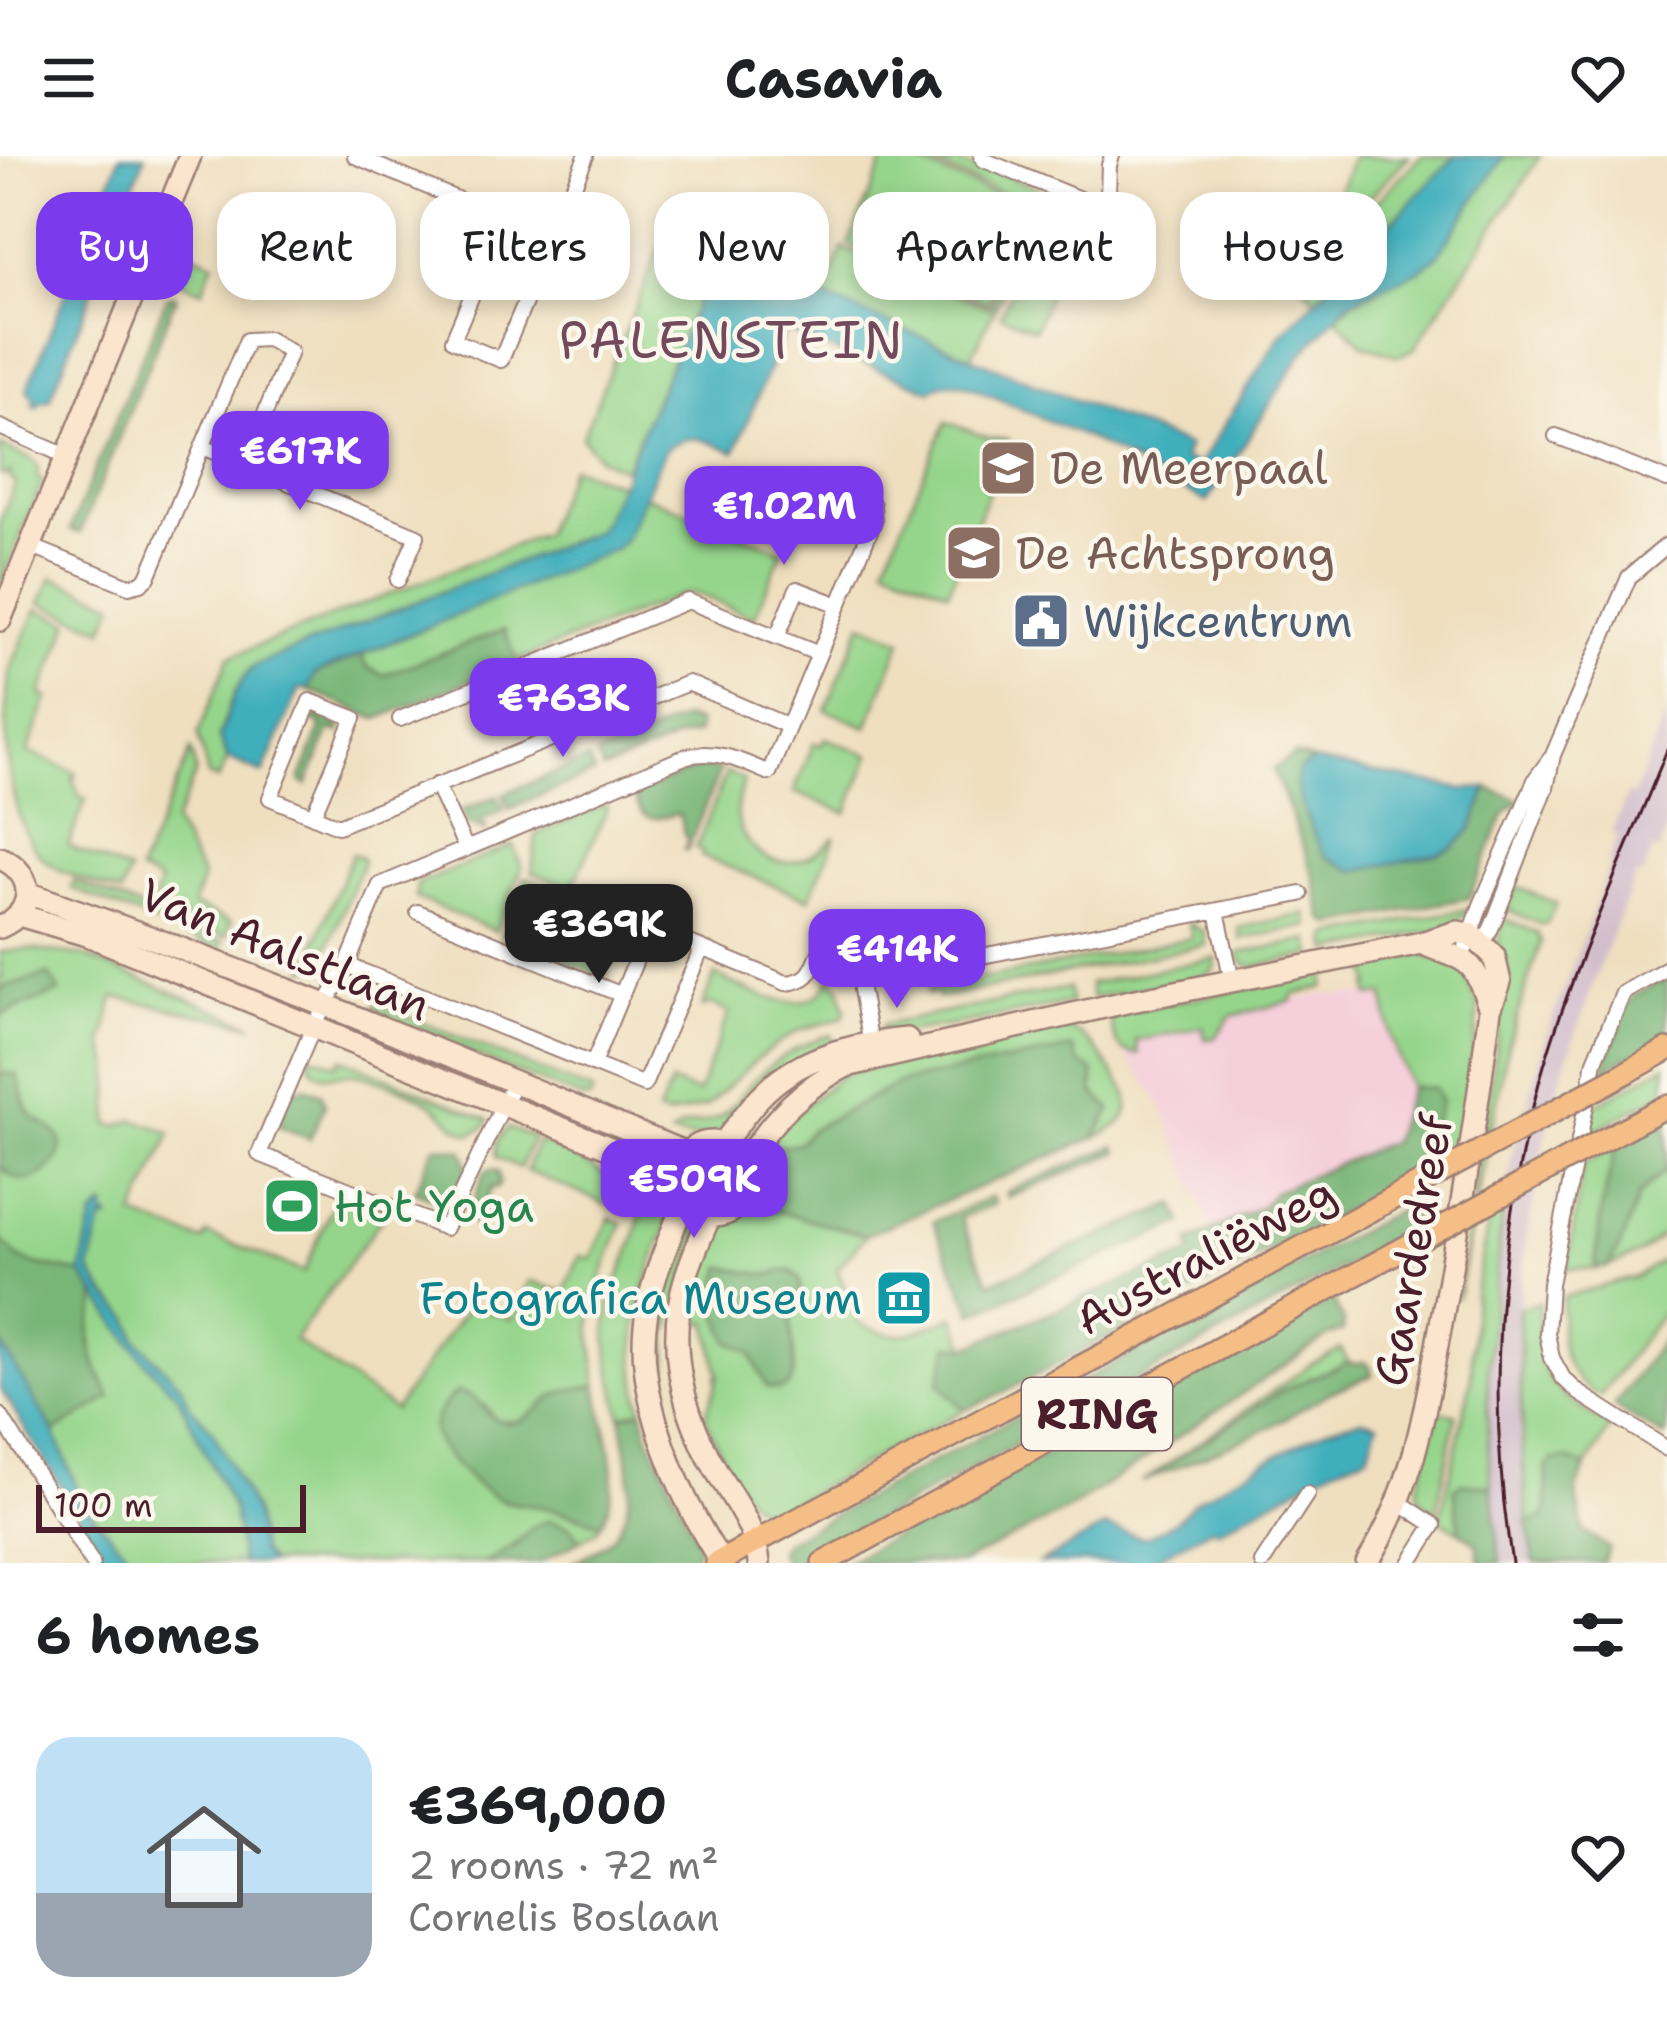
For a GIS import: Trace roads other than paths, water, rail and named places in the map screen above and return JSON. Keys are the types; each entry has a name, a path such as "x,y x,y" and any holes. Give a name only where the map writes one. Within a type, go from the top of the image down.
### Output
{"main road":[{"name":"Australiëweg","path":"720,1562 758,1552 1667,1050"},
{"name":"Australiëweg","path":"823,1563 1667,1106"}],"street":[{"path":"0,620 190,156"},
{"path":"355,156 440,192"},
{"path":"571,192 586,156"},
{"path":"981,156 1063,192"},
{"path":"1108,192 1112,156"},
{"path":"470,300 453,340 501,361 526,300"},
{"path":"30,546 129,586 148,578 247,340 268,338 290,352 245,463"},
{"path":"0,427 66,456"},
{"path":"1556,436 1667,480"},
{"path":"203,447 417,536 398,580"},
{"path":"313,1028 347,964 380,885 687,756 728,755 769,773 874,521 874,505"},
{"path":"1462,958 1477,939 1546,788 1553,755 1629,577 1667,545"},
{"path":"777,637 797,589 839,605"},
{"path":"400,718 688,601 820,654"},
{"path":"313,816 354,718 310,700 270,798 313,816 338,826 688,683 788,727"},
{"path":"436,785 466,848"},
{"path":"1,854 23,876 27,892 10,921"},
{"name":"Van Aalstlaan","path":"27,892 327,1006 686,1153"},
{"path":"572,895 786,983 810,976 818,956 858,973 884,975 1301,894"},
{"path":"1216,911 1232,981"},
{"path":"418,912 622,995"},
{"name":"Van Aalstlaan","path":"10,921 90,936 676,1178"},
{"path":"593,1064 650,926"},
{"path":"723,1143 761,1096 820,1056 872,1050 913,1038 945,1042 1457,932 1477,939"},
{"name":"Gaardedreef","path":"1367,1563 1413,1466 1456,1243 1490,1009 1500,982 1494,956 1477,939"},
{"path":"1420,943 1462,958 1478,973 1490,1009"},
{"path":"347,964 644,1085 702,948"},
{"path":"1667,968 1623,993 1595,1061 1550,1284 1547,1334 1563,1378 1667,1450"},
{"path":"858,973 872,1050"},
{"name":"Van Aalstlaan","path":"313,1028 259,1154 445,1228 514,1082"},
{"path":"745,1161 778,1117 810,1086 872,1050"},
{"path":"704,1143 723,1143 745,1161 746,1195 727,1212 695,1211 684,1201 677,1169 686,1153 704,1143"},
{"path":"684,1201 653,1286 644,1356 653,1408 676,1476 720,1562"},
{"path":"710,1215 680,1301 676,1361 684,1396 711,1461 758,1552"},
{"path":"0,1414 92,1563"},
{"path":"1262,1563 1307,1494"},
{"path":"1399,1502 1434,1526 1409,1563"}],"water":[{"path":"120,156 145,156 131,192 106,192"},
{"path":"1456,156 1504,156 1438,255 1422,269 1387,285 1387,227"},
{"path":"829,299 1188,446 1183,459 1199,465 1281,335 1315,300 1354,300 1302,354 1207,502 1087,438 971,387 950,383 931,391 785,330 735,452 691,439 665,450 624,541 615,549 315,674 308,690 300,688 263,774 228,759 219,737 238,687 258,664 597,531 698,300"},
{"path":"63,300 89,300 50,400 37,407 27,390"},
{"path":"1314,761 1463,789 1488,788 1471,830 1453,848 1354,871 1325,856 1301,802 1298,773"},
{"path":"103,1207 109,1220 102,1220 90,1271 130,1319 137,1340 182,1387 190,1406 212,1430 254,1512 261,1552 270,1563 241,1563 233,1509 178,1396 144,1361 81,1273 93,1217"},
{"path":"0,1343 54,1432 84,1505 136,1563 107,1563 0,1388"},
{"path":"1361,1419 1378,1423 1368,1454 1147,1563 1040,1563 1105,1527 1145,1538 1178,1520 1195,1501 1263,1462 1328,1428"}],"tram line":[{"path":"1512,1563 1499,1443 1498,1382 1513,1201 1539,1083 1566,999 1667,750"}],"place":[{"name":"De Meerpaal","path":"1008,468"},
{"name":"De Achtsprong","path":"974,553"},
{"name":"Wijkcentrum","path":"1041,621"},
{"name":"Hot Yoga","path":"292,1206"},
{"name":"Fotografica Museum","path":"904,1298"}],"district":[{"name":"PALENSTEIN","path":"732,340"}]}
